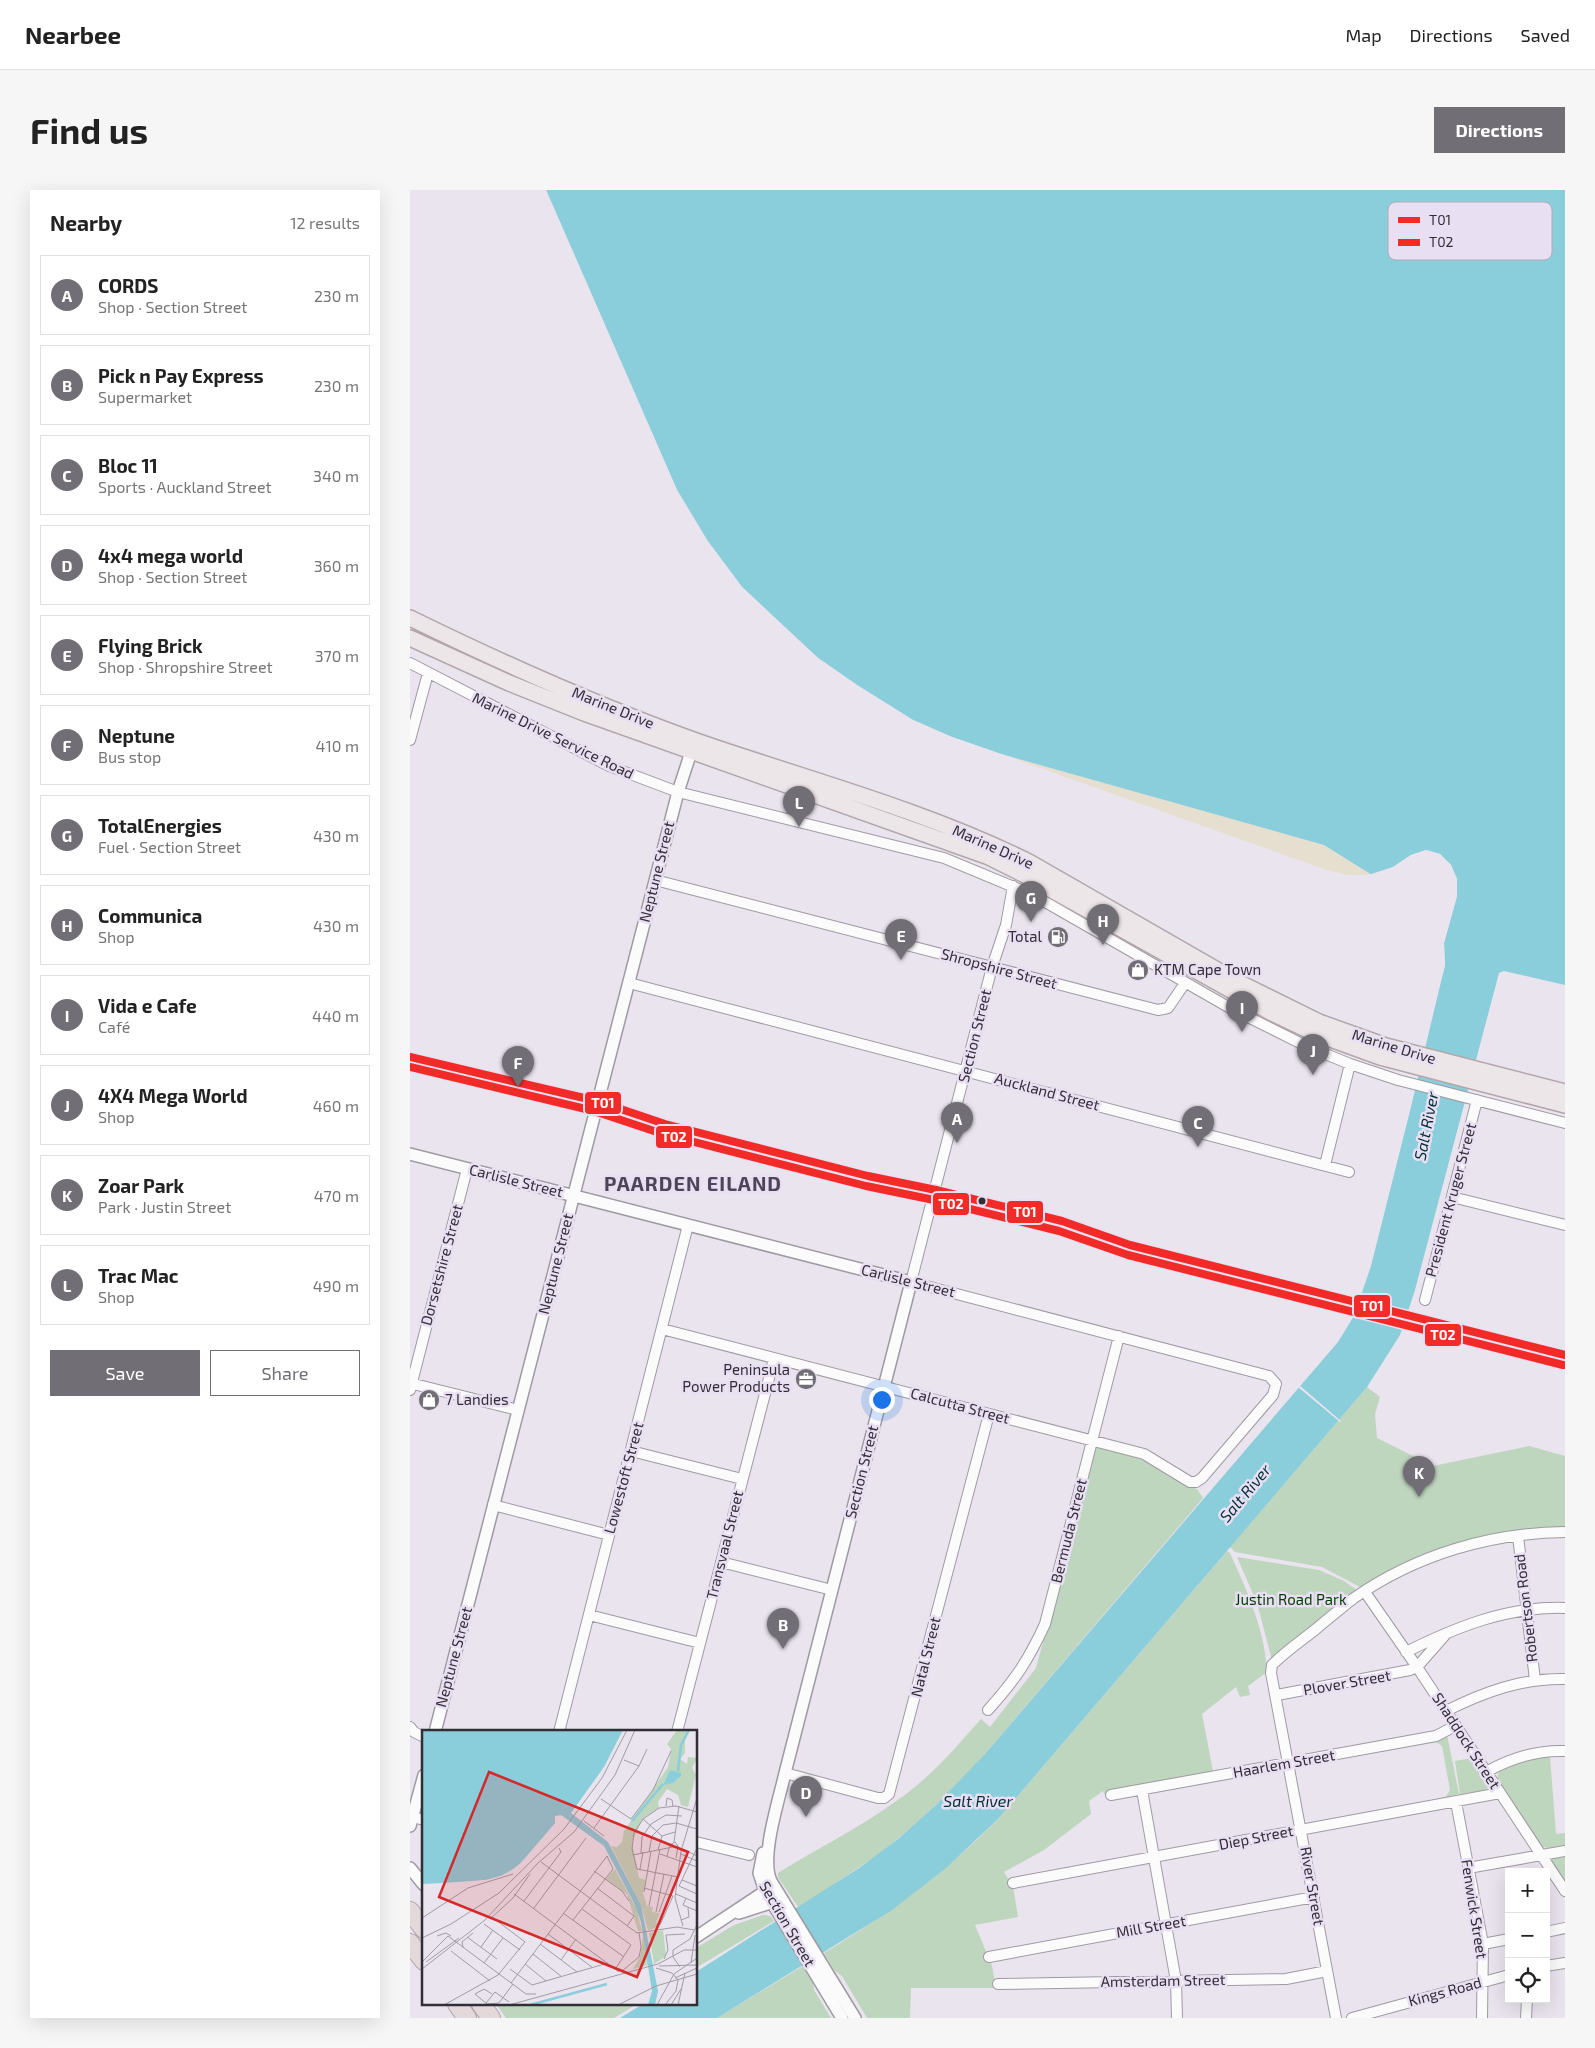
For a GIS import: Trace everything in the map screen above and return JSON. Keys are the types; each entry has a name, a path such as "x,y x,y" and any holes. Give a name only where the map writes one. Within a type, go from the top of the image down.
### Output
{"highway":[{"path":"410,1912 422,1927"},
{"path":"410,1943 422,1958"},
{"path":"482,2006 491,2018"}],"main road":[{"name":"Marine Drive","path":"410,618 456,641 694,746"},
{"name":"Marine Drive","path":"410,638 517,686 584,713 894,808 993,845 1029,862 1279,1004 1404,1057 1476,1075 1565,1092"},
{"name":"Marine Drive","path":"1476,1075 1565,1105"}],"street":[{"name":"Marine Drive Service Road","path":"410,663 609,766 678,792 944,858 1013,886 1033,895 1268,1028 1350,1064 1398,1080 1565,1123"},
{"path":"410,740 428,672"},
{"name":"Neptune Street","path":"436,1730 678,792 694,746"},
{"name":"Shropshire Street","path":"655,880 1158,1010 1168,1008 1185,982"},
{"name":"Section Street","path":"855,2018 817,1966 759,1873 759,1865 772,1825 992,967 1006,925 1013,886"},
{"name":"Auckland Street","path":"629,983 1349,1172"},
{"path":"1325,1165 1350,1064"},
{"name":"President Kruger Street","path":"1425,1300 1452,1197 1473,1099"},
{"name":"Carlisle Street","path":"410,1154 911,1282 1272,1377 1276,1388 1272,1395 1202,1478 1193,1482"},
{"name":"Dorsetshire Street","path":"411,1386 467,1169"},
{"path":"1452,1197 1565,1225"},
{"name":"Lowestoft Street","path":"560,1730 688,1225"},
{"name":"Calcutta Street","path":"662,1329 1092,1439 1150,1456 1188,1482 1193,1482"},
{"name":"Bermuda Street","path":"988,1710 1014,1681 1031,1654 1045,1624 1119,1336"},
{"name":"Transvaal Street","path":"678,1730 774,1359"},
{"path":"411,1386 518,1410"},
{"name":"Natal Street","path":"785,1773 878,1798 884,1798 889,1794 989,1414"},
{"path":"631,1451 742,1479"},
{"path":"493,1505 609,1535"},
{"path":"1365,1592 1408,1567 1448,1550 1490,1539 1565,1532"},
{"name":"Robertson Road","path":"1518,1536 1535,1680"},
{"path":"721,1562 832,1590"},
{"name":"Shaddock Street","path":"1365,1592 1418,1667 1565,1892"},
{"name":"River Street","path":"1336,2018 1276,1696 1272,1665 1354,1598 1365,1592"},
{"path":"1406,1652 1480,1620 1527,1610 1565,1608"},
{"path":"589,1615 700,1643"},
{"path":"1418,1667 1446,1634"},
{"name":"Plover Street","path":"1276,1696 1401,1673 1418,1667"},
{"path":"1446,1711 1489,1691 1535,1680 1565,1679"},
{"name":"Haarlem Street","path":"1111,1795 1436,1736 1455,1726"},
{"path":"410,1727 414,1732 422,1735"},
{"path":"1486,1772 1522,1756 1565,1751"},
{"path":"416,1821 422,1786"},
{"path":"1142,1790 1176,1981 1177,2018"},
{"name":"Diep Street","path":"1012,1883 1500,1793"},
{"name":"Fenwick Street","path":"1456,1802 1482,1944 1482,2018"},
{"path":"698,1842 749,1855"},
{"path":"1468,1868 1565,1851"},
{"path":"410,1868 422,1883"},
{"path":"698,1936 769,1888"},
{"name":"Mill Street","path":"989,1956 1314,1897"},
{"path":"730,1916 776,1899"},
{"path":"1550,1931 1565,1928"},
{"path":"1482,1944 1505,1940"},
{"path":"1550,1965 1565,1963"},
{"name":"Section Street","path":"817,1966 842,2018"},
{"name":"Amsterdam Street","path":"998,1984 1286,1979 1327,1971"},
{"name":"Kings Road","path":"1352,2018 1505,1975"},
{"path":"1526,2018 1527,2003"}],"green space":[{"path":"1367,1387 1380,1397 1375,1414 1377,1438 1433,1466 1529,1446 1565,1456 1565,1529 1513,1531 1362,1588 1322,1567 1235,1552 1230,1547"},
{"path":"1100,1446 1148,1461 1171,1478 1176,1477 1188,1486 1197,1489 1203,1498 985,1754 954,1787 921,1819 886,1848 818,1896 798,1907 778,1877 778,1873 871,1818 906,1794 953,1751 981,1719 990,1727 1036,1668 1095,1449"},
{"path":"1227,1551 1230,1553 1243,1582 1259,1626 1266,1656 1267,1672 1248,1686 1250,1695 1240,1697 1236,1687 1202,1714 1213,1771 1105,1795 1103,1791 1089,1801 1091,1814 1044,1850 1004,1872 1009,1880 1012,1880 1018,1917 975,1925 992,1966 996,1988 911,1988 910,2018 867,2018 842,1976 834,1970 824,1953 916,1891 958,1857 998,1819"},
{"name":"Justin Road Park","path":"1237,1557 1319,1570 1344,1581 1358,1591 1272,1660 1257,1603"},
{"path":"1447,1735 1459,1794 1451,1796 1451,1799 1436,1801 1436,1799 1446,1797 1450,1790 1442,1746 1435,1741"},
{"path":"1550,1757 1556,1834 1565,1833 1565,1845 1547,1848 1541,1846 1497,1781 1499,1771 1505,1768 1530,1760"},
{"path":"1472,1758 1489,1785 1486,1790 1460,1794 1455,1761"},
{"path":"1565,1856 1565,1882 1551,1861 1554,1857"},
{"path":"763,1915 770,1916 774,1921 698,1967 698,1947 734,1925"},
{"path":"803,1966 813,1983 814,1990 831,2018 717,2018"},
{"path":"497,2006 634,2006 614,2018 506,2018"}],"sand":[{"path":"1001,754 1324,845 1372,875 1347,875 1327,870"}],"water":[{"name":"Salt River","path":"546,190 1565,190 1565,985 1504,971 1499,973 1415,1290 1400,1335 1367,1387 998,1819 946,1868 892,1910 717,2018 620,2018 640,2006 698,2006 698,1971 859,1868 898,1839 937,1804 985,1754 1338,1342 1354,1316 1371,1266 1445,965 1444,943 1457,896 1457,879 1451,865 1440,854 1426,850 1411,855 1393,867 1372,875 1324,845 1001,754 952,737 913,720 818,658 742,587 707,540 677,490"}],"pier":[{"path":"543,190 546,190 677,490 707,540 742,587 818,658 913,720 952,737 1036,766 951,740 911,722 816,660 740,589 705,541 675,491"},
{"path":"1426,850 1440,854 1451,865 1457,879 1457,896 1444,943 1445,965 1443,973 1440,972 1442,943 1454,895 1455,879 1449,867 1439,856 1426,852 1394,869 1373,877 1368,875 1393,867 1411,855"},
{"path":"1299,1385 1341,1421 1298,1387"}],"transit line":[{"name":"T01","path":"410,1057 597,1101 665,1124 868,1176 936,1190 1062,1221 1130,1245 1565,1355"},
{"name":"T02","path":"410,1067 594,1111 663,1134 866,1186 934,1200 1059,1231 1128,1255 1563,1365"}],"place":[{"name":"Trac Mac","path":"799,827"},
{"name":"TotalEnergies","path":"1031,922"},
{"name":"Total","path":"1058,937"},
{"name":"Communica","path":"1103,945"},
{"name":"Flying Brick","path":"901,960"},
{"name":"KTM Cape Town","path":"1138,970"},
{"name":"Vida e Cafe","path":"1242,1032"},
{"name":"4X4 Mega World","path":"1313,1075"},
{"name":"Neptune","path":"518,1087"},
{"name":"CORDS","path":"957,1143"},
{"name":"Bloc 11","path":"1198,1147"},
{"name":"Peninsula Power Products","path":"806,1379"},
{"name":"7 Landies","path":"429,1400"},
{"name":"Zoar Park","path":"1419,1497"},
{"name":"Pick n Pay Express","path":"783,1649"},
{"name":"4x4 mega world","path":"806,1817"}],"district":[{"name":"PAARDEN EILAND","path":"693,1184"}]}
